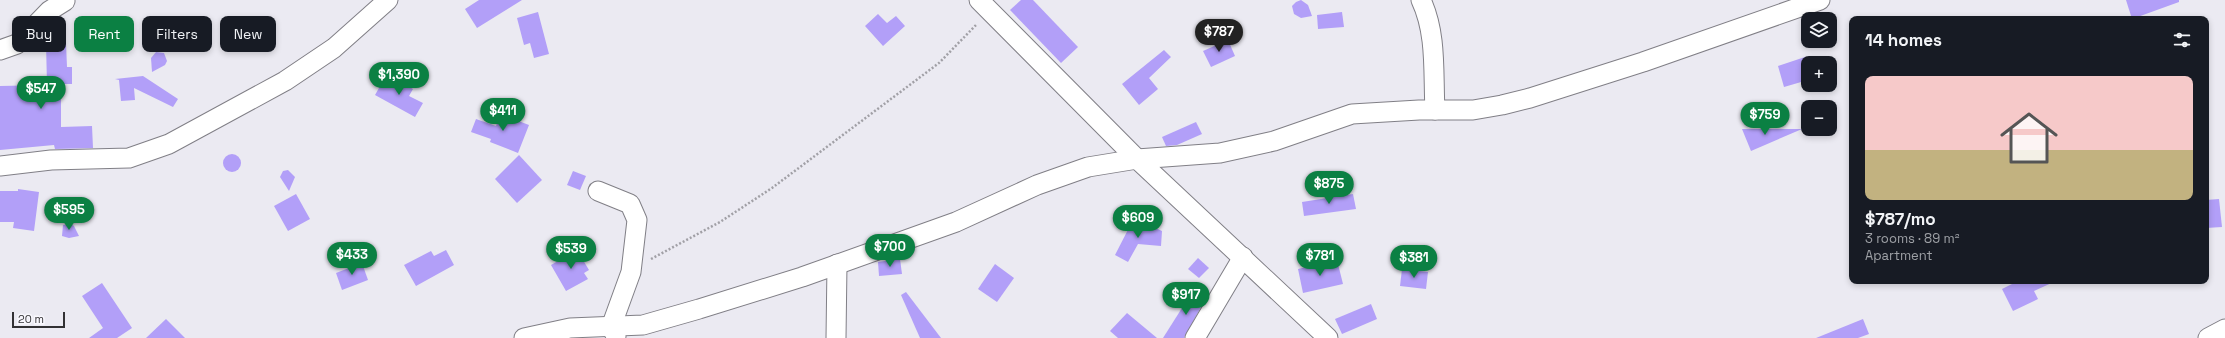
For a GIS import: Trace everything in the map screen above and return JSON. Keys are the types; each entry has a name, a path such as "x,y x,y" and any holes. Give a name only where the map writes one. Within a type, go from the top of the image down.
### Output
{"street":[{"path":"0,166 51,160 129,158 169,144 285,81 328,52 388,0"},
{"path":"1421,0 1428,14 1431,30 1435,110"},
{"path":"524,338 570,328 614,333 802,277 956,222 1037,185 1088,166 1220,153 1274,141 1352,114 1435,110 1473,110 1530,98 1643,62 1820,0"},
{"path":"0,50 17,44 49,11 65,1"},
{"path":"984,5 1137,160 1243,257 1328,338"},
{"path":"598,191 630,204 637,220 631,272 614,333"},
{"path":"1195,338 1243,257"},
{"path":"836,338 837,264"},
{"path":"2208,338 2225,329"}],"path":[{"path":"631,272 663,251 720,222 772,188 938,63 984,5"}],"building":[{"path":"479,0 522,0 477,28 465,9"},
{"path":"1021,0 1033,0 1078,47 1061,63 1010,10"},
{"path":"1301,0 1308,5 1312,16 1301,18 1294,14 1292,6"},
{"path":"2126,0 2179,0 2179,2 2140,16 2131,16"},
{"path":"538,12 549,54 534,58 530,43 524,45 517,18"},
{"path":"1342,12 1344,27 1318,29 1317,15"},
{"path":"878,14 887,23 896,16 905,26 883,46 865,26"},
{"path":"1228,40 1235,56 1211,67 1203,51"},
{"path":"66,43 67,67 72,67 72,84 61,84 61,127 92,126 93,148 55,149 54,145 0,150 0,86 47,85 46,52 66,52"},
{"path":"1164,50 1171,57 1149,78 1158,89 1139,105 1122,84"},
{"path":"156,52 164,53 167,61 165,65 152,72 151,58"},
{"path":"1801,58 1801,82 1784,87 1778,66"},
{"path":"387,74 413,89 409,96 423,103 415,117 375,95"},
{"path":"143,76 178,99 173,107 134,88 135,100 121,101 119,80 115,79"},
{"path":"500,114 529,125 518,153 490,142 491,139 471,132 476,119 496,126"},
{"path":"1196,122 1202,134 1177,145 1166,146 1162,137"},
{"path":"1742,129 1801,129 1801,129 1751,151"},
{"path":"228,154 236,154 241,159 239,170 236,172 228,172 223,167 223,159"},
{"path":"519,155 542,180 517,203 495,179"},
{"path":"288,170 295,177 289,191 280,177 283,171"},
{"path":"573,171 586,176 580,190 567,185"},
{"path":"18,189 39,192 34,231 13,228 14,222 0,222 0,191 18,191"},
{"path":"296,194 310,219 288,231 274,206"},
{"path":"1353,194 1356,209 1304,216 1302,202"},
{"path":"2219,199 2222,227 2209,228 2209,200"},
{"path":"1134,218 1162,231 1161,246 1138,244 1128,262 1115,255"},
{"path":"71,224 74,226 79,236 69,238 62,236 63,225"},
{"path":"446,250 454,265 416,286 404,265 431,251 434,256"},
{"path":"577,250 589,270 584,273 588,279 566,291 551,265"},
{"path":"1198,258 1209,268 1199,278 1188,269"},
{"path":"900,259 902,274 879,276 878,262"},
{"path":"1337,260 1343,284 1303,293 1298,269"},
{"path":"362,263 368,280 342,290 336,273"},
{"path":"995,264 1014,278 997,302 978,289"},
{"path":"1402,269 1428,272 1426,289 1400,286"},
{"path":"102,283 132,328 117,338 89,338 103,328 82,296"},
{"path":"2012,284 2049,284 2034,291 2038,299 2013,311 2002,289"},
{"path":"1194,289 1206,298 1184,338 1163,338"},
{"path":"906,292 941,338 920,338 901,295"},
{"path":"1371,304 1377,319 1342,334 1335,319"},
{"path":"1127,313 1157,338 1118,338 1110,331"},
{"path":"166,319 185,338 146,338"},
{"path":"1863,319 1869,334 1858,338 1816,338"}]}
